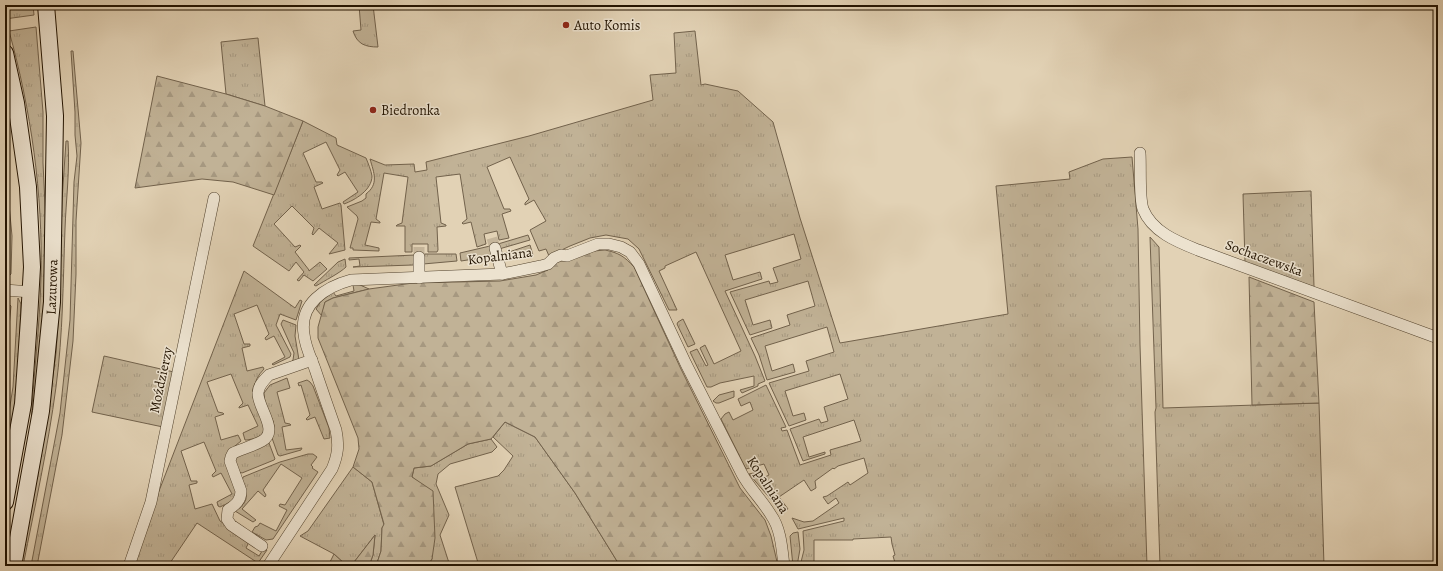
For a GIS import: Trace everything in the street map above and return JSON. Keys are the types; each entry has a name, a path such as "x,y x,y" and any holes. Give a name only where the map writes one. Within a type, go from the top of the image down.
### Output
{"main road":[{"name":"Lazurowa","path":"13,566 41,411 52,302 55,111 46,5"},
{"name":"Lazurowa","path":"5,53 16,103 28,188 31,243 31,292 22,404 5,502"}],"street":[{"name":"Sochaczewska","path":"1140,153 1143,208 1153,224 1169,237 1198,250 1438,338"},
{"name":"Moździerzy","path":"129,566 151,502 214,198"},
{"name":"Kopalniana","path":"268,566 332,469 337,457 338,442 336,430 304,335 304,318 312,301 335,285 351,280 502,274 548,264 554,258 567,256 598,244 609,244 621,247 630,252 639,264 686,364 744,479 776,523 780,535 784,566"},
{"path":"495,248 502,274"},
{"path":"419,257 419,278"},
{"path":"5,290 31,292"},
{"path":"262,546 231,525 227,520 228,510 236,504 241,495 241,491 230,461 231,457 233,453 263,441 268,433 268,424 258,395 259,388 264,380 269,375 312,360"}],"green space":[{"path":"33,5 34,15 5,19 5,10"},
{"path":"359,5 373,5 378,47 362,44 359,42 353,31 361,30"},
{"path":"36,27 43,112 43,163 47,247 42,348 31,427 41,276 40,214 34,152 24,91 9,31"},
{"path":"695,31 701,85 705,84 738,91 773,122 800,218 840,343 1008,314 996,186 1070,179 1069,172 1103,159 1132,157 1138,229 1147,566 896,566 893,556 895,555 891,537 853,540 814,540 814,566 800,566 804,550 803,531 844,521 844,518 798,529 792,518 804,522 813,521 839,503 836,498 828,504 823,497 827,496 848,482 850,485 868,473 864,458 838,466 834,469 833,468 815,481 816,488 811,491 804,480 779,497 788,509 783,512 749,474 758,472 761,479 769,475 764,464 746,469 721,419 729,412 733,420 753,410 750,402 741,406 738,399 766,385 786,427 781,428 782,431 787,430 800,465 831,455 830,450 861,441 854,420 803,437 809,457 825,452 825,454 803,461 790,429 819,419 821,423 828,421 824,407 848,399 840,374 785,391 793,416 804,413 806,420 789,426 769,383 809,371 806,361 834,352 827,327 765,346 772,371 793,364 795,372 767,380 759,355 751,338 790,325 787,315 815,306 808,281 745,300 753,325 770,320 772,328 750,335 730,292 769,281 770,284 778,282 773,268 801,259 794,234 725,255 733,280 760,272 762,279 725,291 765,381 742,393 740,390 754,386 754,376 707,387 690,352 697,349 706,366 708,365 700,348 705,345 714,364 741,351 696,252 665,266 665,268 659,271 677,310 669,310 639,249 628,239 606,235 590,238 549,256 546,249 539,251 530,230 546,221 534,200 525,205 529,199 510,157 487,167 504,209 510,209 511,211 502,214 509,238 499,240 497,231 484,234 486,244 477,247 471,222 462,223 467,219 460,174 436,177 441,223 446,225 437,227 438,250 437,252 428,252 428,244 412,244 412,252 405,252 405,226 396,226 402,223 408,177 384,173 376,219 380,223 371,222 365,245 379,248 379,251 353,250 353,248 350,248 358,219 357,216 347,207 366,198 366,194 373,186 373,169 370,159 385,165 414,164 415,172 427,170 426,162 529,136 653,100 650,75 676,73 674,33"},
{"path":"258,38 265,106 226,94 221,42"},
{"path":"71,51 73,51 81,143 76,221 76,274 73,341 62,435 37,566 31,566 60,413 70,320 74,182 77,156"},
{"path":"157,76 265,106 303,121 274,195 233,182 202,179 135,188"},
{"path":"303,121 336,138 337,145 366,158 372,176 369,186 362,194 344,204 343,202 358,192 345,172 338,176 337,175 340,170 326,142 303,153 316,182 323,183 314,187 322,209 340,203 341,205 345,250 329,254 338,243 319,228 313,235 314,228 292,206 274,224 295,247 301,246 295,252 309,271 320,262 327,269 313,281 304,275 299,281 297,280 304,272 296,262 289,271 253,246"},
{"path":"66,141 68,141 68,174 58,367 53,409 41,476 23,566 20,566 48,413 56,353"},
{"path":"5,162 12,236 11,274 5,280"},
{"path":"1311,191 1314,287 1245,262 1243,194"},
{"path":"528,235 530,240 499,249 498,244"},
{"path":"1150,237 1159,247 1163,408 1319,403 1324,566 1160,566"},
{"path":"530,245 533,255 508,260 506,253"},
{"path":"490,246 493,256 461,261 460,253"},
{"path":"605,250 614,252 621,256 634,267 680,367 740,488 765,520 771,536 778,566 620,566 575,493 535,437 505,422 491,439 468,444 431,466 414,468 412,477 433,491 435,538 432,559 427,566 376,566 381,551 382,528 384,524 372,482 353,467 359,449 358,438 318,338 318,327 325,302 333,298 369,289 413,283 500,281 536,275 548,270 556,261 594,251"},
{"path":"423,254 456,254 457,261 423,264"},
{"path":"415,255 413,265 353,267 360,266 359,259 349,260 349,258"},
{"path":"345,259 346,267 316,286 314,285 338,262"},
{"path":"244,271 295,308 300,300 302,301 296,320 280,314 276,325 291,354 290,357 273,365 272,364 285,357 274,336 266,340 265,338 269,334 257,305 234,314 244,344 250,344 250,346 242,348 247,371 263,367 264,369 257,379 254,388 255,398 264,429 262,434 259,436 253,439 245,440 243,433 258,426 248,405 239,408 243,403 231,374 207,382 218,412 224,414 215,417 221,440 238,435 241,441 230,450 236,491 235,497 231,501 220,507 218,506 217,502 232,494 221,473 213,477 212,475 216,471 204,442 181,451 191,481 197,481 197,483 189,485 195,509 212,504 220,521 249,542 246,548 259,556 264,548 267,550 258,563 197,523 168,566 133,566 159,491"},
{"path":"1249,277 1314,302 1319,403 1252,405"},
{"path":"358,284 369,289 333,298 325,302 322,316 316,309 321,301 333,292 336,296 354,291 353,285"},
{"path":"18,298 21,304 17,392 5,463 5,437 13,387"},
{"path":"5,300 11,306 5,368"},
{"path":"683,319 695,344 688,347 677,324"},
{"path":"283,320 296,325 295,336 299,360 291,362 293,360 294,353 281,324"},
{"path":"104,356 174,372 163,427 92,412"},
{"path":"287,378 290,388 277,392 285,423 291,425 282,427 286,450 302,448 301,450 280,456 278,455 272,438 274,426 265,403 264,393 270,385"},
{"path":"307,380 313,386 329,428 330,438 324,439 315,417 306,419 310,415 301,385 299,386 298,383"},
{"path":"734,391 734,397 719,403 713,401 719,395"},
{"path":"505,422 535,437 575,493 620,566 479,566 455,487 498,476 504,470 513,456 493,437"},
{"path":"491,439 497,447 492,452 450,464 438,474 436,484 449,515 440,535 450,566 437,566 436,564 435,566 427,566 432,559 425,487 412,477 414,468 431,466 468,444"},
{"path":"269,443 275,459 274,460 242,473 239,472 235,460 237,456"},
{"path":"313,454 317,457 311,465 313,467 312,468 318,472 273,539 266,540 252,532 260,523 276,531 287,510 279,506 280,504 285,505 302,478 281,464 263,490 266,495 265,497 258,491 242,509 256,520 253,522 235,511 241,506 246,498 242,482 243,477 280,462"},
{"path":"353,467 372,482 384,525 382,528 381,551 376,566 369,566 373,555 375,535 351,566 347,566 334,554 300,536 308,531"},
{"path":"798,532 800,549 797,566 793,566 790,536 793,533"},
{"path":"375,535 373,555 369,566 351,566"},
{"path":"334,554 347,566 328,566"}],"tunnel":[{"path":"492,238 495,248"},
{"path":"419,247 419,257"}],"place":[{"name":"Auto Komis","path":"566,25"},
{"name":"Biedronka","path":"373,110"}]}
